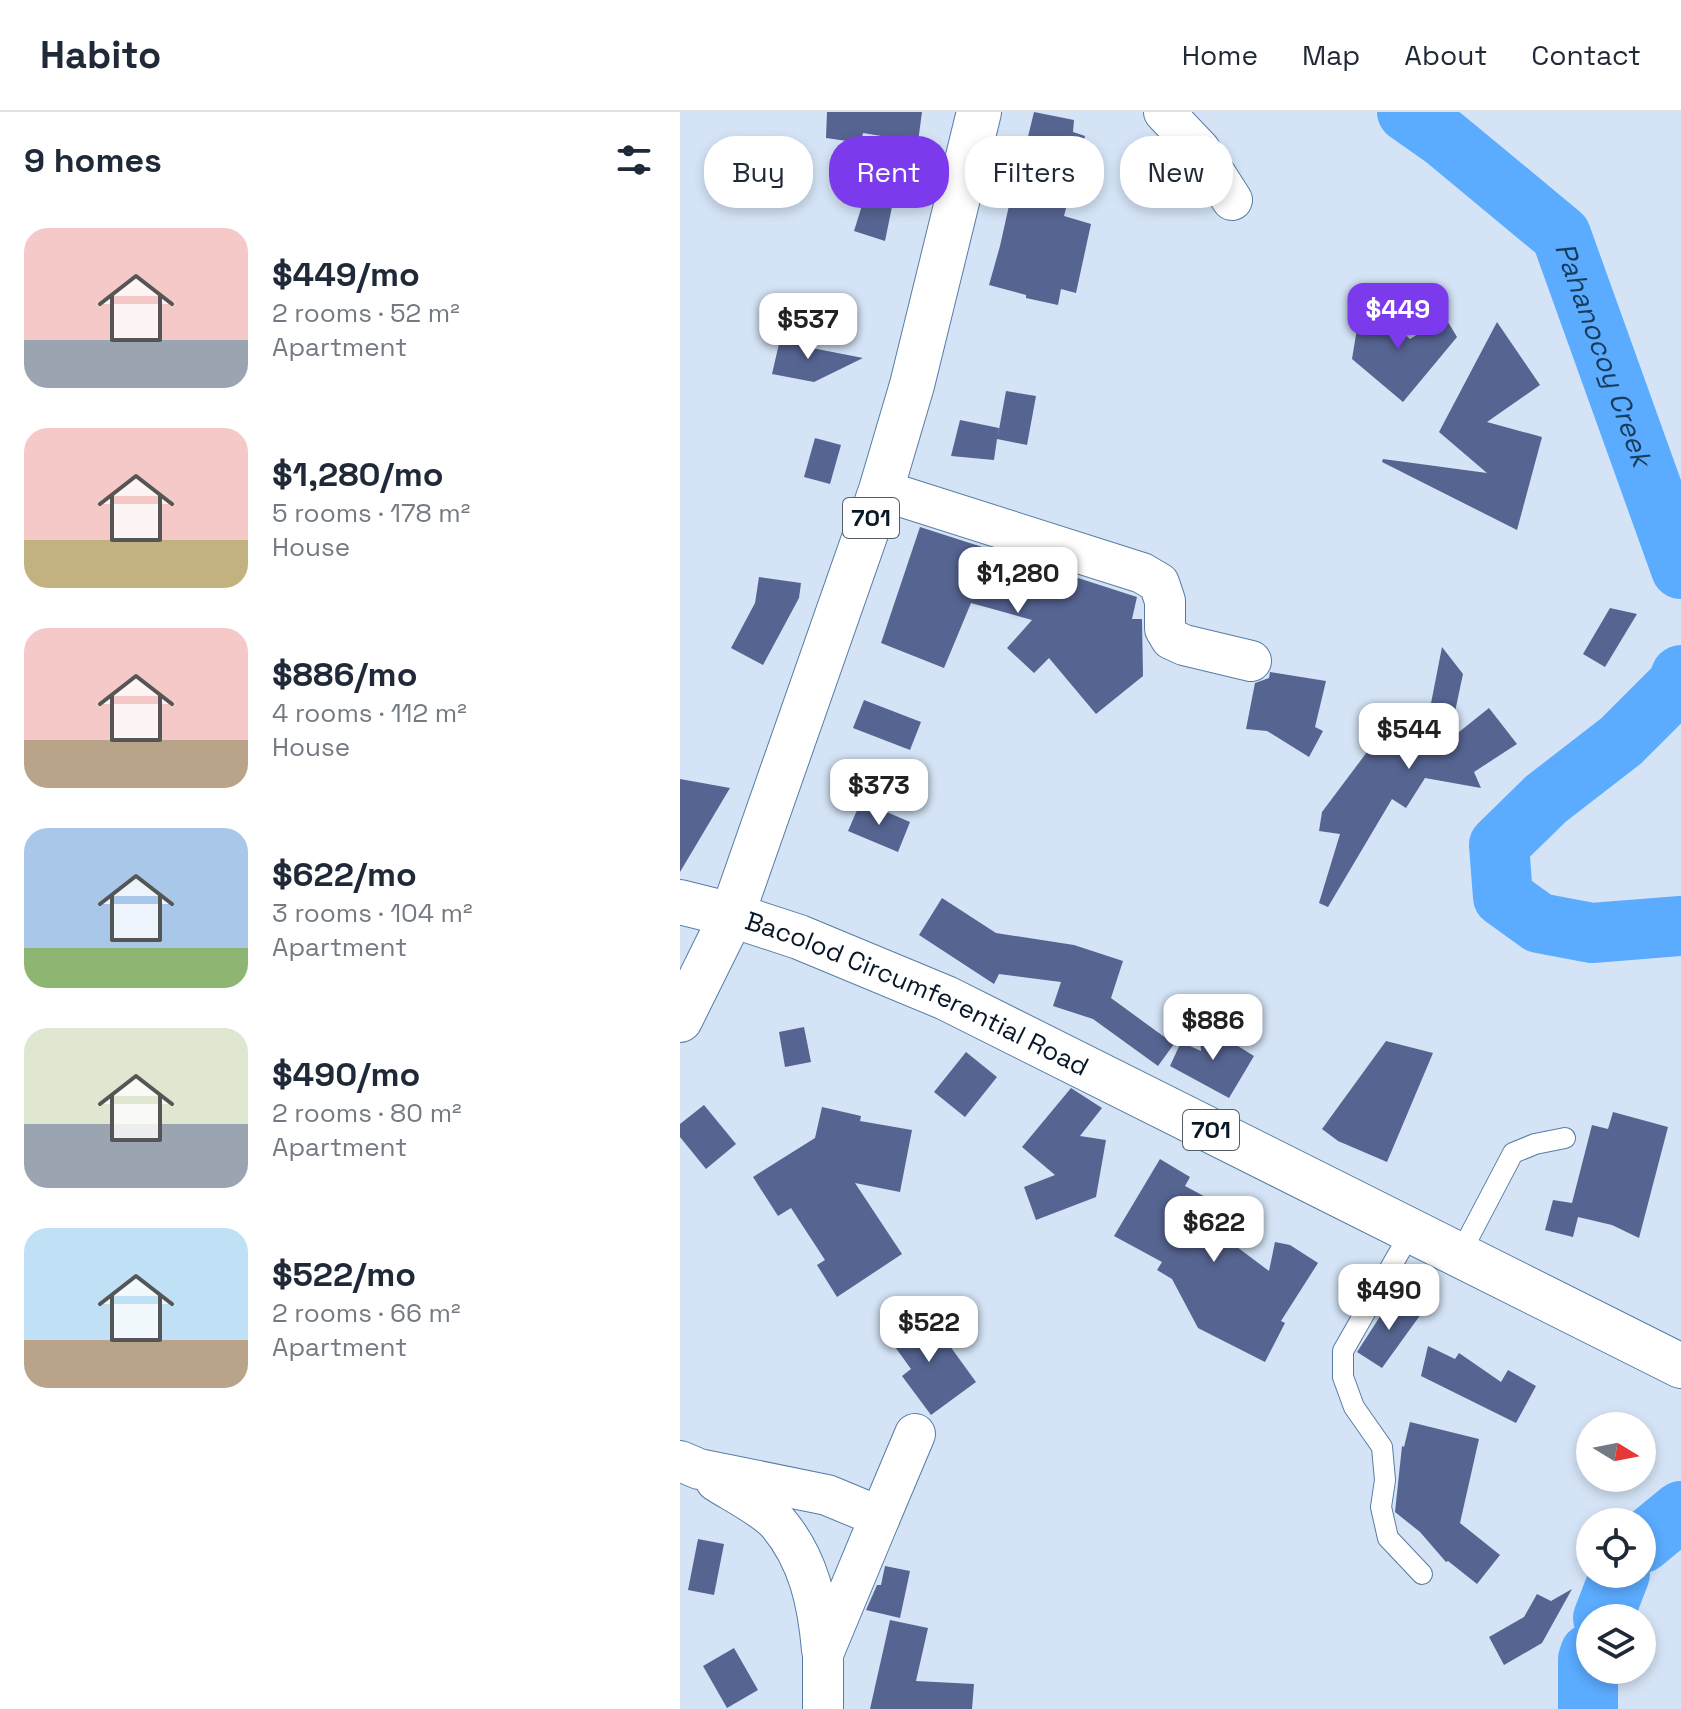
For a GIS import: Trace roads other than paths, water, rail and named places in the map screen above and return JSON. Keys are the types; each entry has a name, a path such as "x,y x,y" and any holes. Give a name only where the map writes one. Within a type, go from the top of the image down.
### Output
{"main road":[{"name":"Bacolod Circumferential Road","path":"979,112 912,385 881,490 732,915 799,937 946,998 1681,1366"},
{"path":"680,902 732,915 680,1020"}],"street":[{"path":"1164,112 1187,136"},
{"path":"881,490 1142,573 1159,583 1165,601 1165,629 1171,639 1251,661"},
{"path":"823,1654 915,1434"},
{"path":"689,1465 827,1495 880,1517"},
{"path":"689,1465 777,1521 806,1567 818,1606 823,1654 823,1709"}],"lane":[{"path":"1460,1254 1513,1153 1535,1144 1565,1138"},
{"path":"1412,1230 1343,1351 1343,1377 1354,1407 1382,1447 1385,1480 1381,1507 1388,1538 1422,1574"}],"waterway":[{"name":"Pahanocoy Creek","path":"1407,112 1444,138 1561,235 1681,569"},
{"name":"Pahanocoy Creek","path":"1681,675 1677,685 1621,741 1546,799 1499,845 1503,897 1539,923 1592,933 1681,926"},
{"name":"Pahanocoy Creek","path":"1656,1532 1681,1511"},
{"name":"Pahanocoy Creek","path":"1608,1604 1615,1588"},
{"name":"Pahanocoy Creek","path":"1588,1684 1588,1709"}]}
